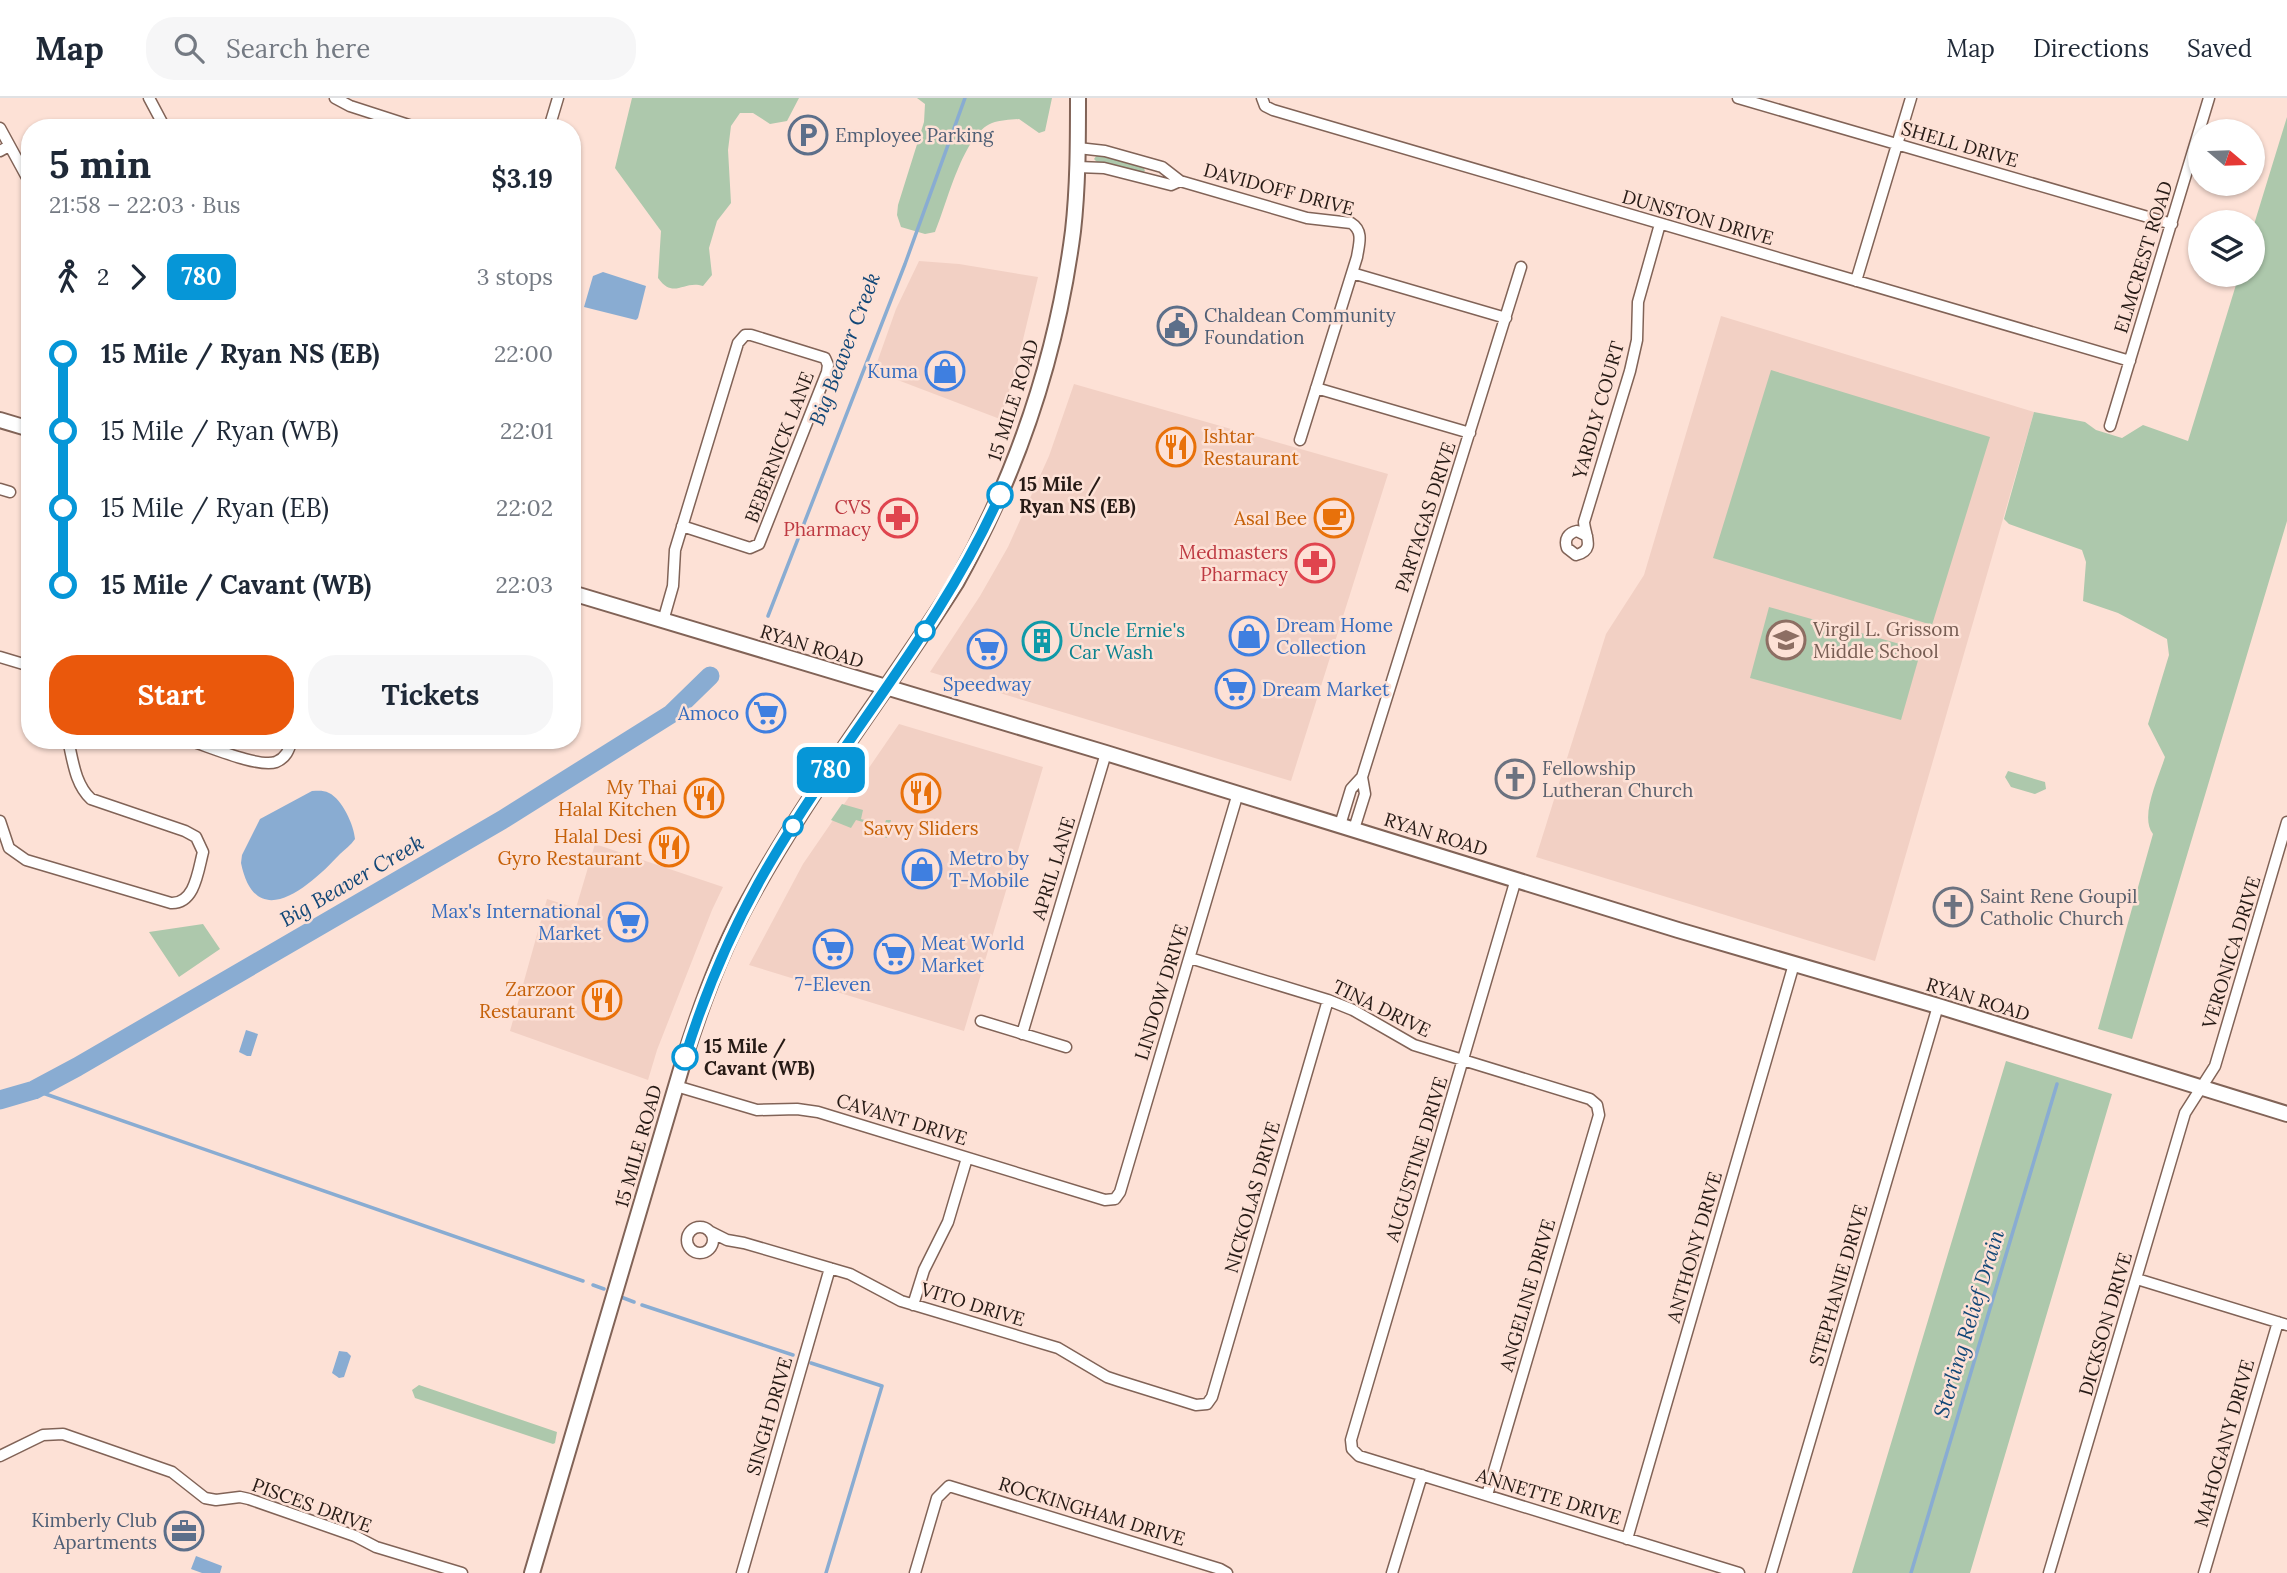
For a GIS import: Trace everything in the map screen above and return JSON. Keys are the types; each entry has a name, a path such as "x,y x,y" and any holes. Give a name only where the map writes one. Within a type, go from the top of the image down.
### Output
{"main road":[{"name":"15 MILE ROAD","path":"532,1573 676,1086 710,984 741,915 783,841 935,616 967,562 979,541 1025,435 1059,317 1073,230 1078,167 1078,98"},
{"path":"0,420 21,426"},
{"name":"RYAN ROAD","path":"581,596 1106,753 2287,1114"}],"street":[{"path":"149,98 160,119"},
{"path":"335,98 350,106 390,119"},
{"path":"552,119 558,98"},
{"name":"DUNSTON DRIVE","path":"1262,98 1265,106 1273,110 2130,361"},
{"name":"SHELL DRIVE","path":"1738,98 2172,224"},
{"path":"1856,281 1911,98"},
{"name":"ELMCREST ROAD","path":"2110,426 2209,98"},
{"path":"0,128 5,148 21,170"},
{"name":"DAVIDOFF DRIVE","path":"1078,148 1105,151 1162,167 1180,181 1307,218 1354,225 1360,236 1352,273 1300,440"},
{"name":"DAVIDOFF DRIVE","path":"1078,167 1104,168 1171,185 1180,181"},
{"name":"YARDLY COURT","path":"1587,536 1584,522 1630,371 1637,340 1638,302 1660,224"},
{"name":"PARTAGAS DRIVE","path":"1347,827 1351,789 1362,777 1521,267"},
{"path":"1352,273 1506,318"},
{"name":"BEBERNICK LANE","path":"663,621 673,586 674,556 682,526 742,336 754,336 825,358 827,372 759,544 750,548 682,526"},
{"path":"1317,388 1470,433"},
{"path":"1573,532 1581,531 1587,536 1589,543 1586,550 1580,554 1572,554 1567,548 1566,540 1573,532 1584,522"},
{"path":"0,657 21,663"},
{"path":"0,821 5,841 16,855 171,903 177,904 186,899 191,892 203,852 196,837 91,799 82,791 70,749"},
{"path":"218,749 268,764 281,759 289,749"},
{"name":"APRIL LANE","path":"1022,1034 1106,753"},
{"name":"LINDOW DRIVE","path":"1115,1199 1120,1192 1237,793"},
{"name":"VERONICA DRIVE","path":"2200,1087 2215,1066 2287,822"},
{"name":"AUGUSTINE DRIVE","path":"1352,1449 1351,1440 1516,879"},
{"name":"TINA DRIVE","path":"1190,958 1328,1000 1353,1010 1414,1045 1590,1099 1597,1105"},
{"name":"ANTHONY DRIVE","path":"1627,1539 1794,964"},
{"name":"NICKOLAS DRIVE","path":"1207,1404 1212,1397 1328,1000"},
{"name":"STEPHANIE DRIVE","path":"1771,1573 1938,1006"},
{"path":"981,1021 1066,1047"},
{"name":"CAVANT DRIVE","path":"676,1086 757,1110 797,1109 818,1112 1105,1200 1115,1199"},
{"name":"DICKSON DRIVE","path":"2049,1573 2185,1113 2200,1087"},
{"name":"ANGELINE DRIVE","path":"1487,1495 1599,1115 1597,1105"},
{"path":"913,1305 924,1270 948,1222 967,1158"},
{"path":"711,1248 714,1241 711,1232 699,1226 691,1230 687,1239 689,1247 695,1253 704,1253 727,1240"},
{"name":"VITO DRIVE","path":"711,1232 727,1240 864,1280 883,1293 913,1305 1058,1348 1107,1377 1196,1405 1207,1404"},
{"name":"SINGH DRIVE","path":"742,1573 830,1268"},
{"path":"2137,1279 2283,1324"},
{"name":"MAHOGANY DRIVE","path":"2204,1573 2283,1324"},
{"name":"PISCES DRIVE","path":"0,1457 43,1436 63,1434 172,1472 205,1498 249,1499 355,1536 376,1547 462,1573"},
{"name":"ANNETTE DRIVE","path":"1352,1449 1359,1456 1739,1573"},
{"path":"1392,1573 1422,1475"},
{"name":"ROCKINGHAM DRIVE","path":"915,1573 937,1498 945,1488 955,1487 1227,1573"}],"shaded area":[{"path":"919,261 959,264 1038,277 1015,373 1000,419 874,371 896,309"},
{"name":"Virgil L. Grissom Middle School","path":"1721,316 2034,412 1875,961 1536,857 1606,634 1644,575"},
{"path":"1074,384 1388,474 1291,781 930,672 980,596 1008,547 1049,456"},
{"path":"899,724 1043,767 964,1031 749,965 803,864"},
{"path":"595,844 723,887 657,1050 648,1080 510,1031 547,899 576,908"}],"green space":[{"path":"632,98 799,98 787,121 770,124 753,113 740,113 731,126 728,150 731,203 717,221 709,248 712,275 703,286 690,285 674,289 658,278 661,231 615,168"},
{"path":"917,98 1052,98 1045,131 1039,133 1019,119 995,122 982,130 964,155 935,232 925,234 901,227 897,215 924,122 925,104"},
{"path":"2287,117 2287,521 2132,1039 2098,1029 2153,834 2149,827 2149,807 2165,757 2148,724 2169,655 2167,639 2118,613 2083,601 2086,562 2082,550 2009,524 2004,519 2034,412 2085,422 2096,430 2122,438 2143,425 2188,441 2235,287 2265,287 2265,210 2258,210 2265,196"},
{"path":"1097,155 1143,166 1145,171 1141,174 1097,162 1094,159"},
{"path":"1771,370 1990,437 1932,625 1713,558"},
{"path":"1769,607 1921,650 1901,720 1750,678"},
{"path":"2008,771 2045,782 2046,789 2035,794 2011,787 2005,777"},
{"path":"842,804 863,810 861,819 884,826 886,820 891,820 887,838 881,836 883,828 856,820 851,828 831,820"},
{"path":"203,924 220,949 179,977 149,932"},
{"name":"Sterling Relief Drain","path":"2006,1061 2112,1094 1970,1573 1852,1573"},
{"path":"419,1385 557,1432 555,1443 415,1398 412,1390"}],"water":[{"path":"603,272 646,286 636,320 584,307 593,276"},
{"path":"312,791 327,792 343,806 355,839 300,889 286,897 272,900 259,897 248,885 241,863 242,855 260,819"},
{"path":"246,1030 258,1034 251,1056 239,1052"},
{"path":"339,1351 347,1352 351,1356 344,1377 339,1378 332,1373"},
{"path":"196,1556 222,1566 220,1573 202,1573 191,1569"}],"waterway":[{"name":"Big Beaver Creek","path":"768,616 905,264 965,98"},
{"name":"Big Beaver Creek","path":"0,1100 34,1090 77,1067 502,820 671,714 710,676"},
{"name":"Sterling Relief Drain","path":"1911,1573 2057,1084"},
{"path":"34,1090 583,1281"},
{"path":"593,1285 604,1289"},
{"path":"621,1297 634,1302"},
{"path":"642,1305 793,1355"},
{"path":"811,1363 882,1386 826,1573"}],"bus line":[{"name":"780","path":"685,1057 710,984 757,885 802,812 956,583 1000,495"}],"place":[{"name":"Employee Parking","path":"808,135"},
{"name":"Chaldean Community Foundation","path":"1177,326"},
{"name":"Kuma","path":"945,371"},
{"name":"Ishtar Restaurant","path":"1176,447"},
{"name":"15 Mile / Ryan NS (EB)","path":"1000,495"},
{"name":"CVS Pharmacy","path":"898,518"},
{"name":"Asal Bee","path":"1334,518"},
{"name":"Medmasters Pharmacy","path":"1315,563"},
{"name":"Dream Home Collection","path":"1249,636"},
{"name":"Virgil L. Grissom Middle School","path":"1786,640"},
{"name":"Uncle Ernie's Car Wash","path":"1042,641"},
{"name":"Speedway","path":"987,649"},
{"name":"Dream Market","path":"1235,689"},
{"name":"Amoco","path":"766,713"},
{"name":"Fellowship Lutheran Church","path":"1515,779"},
{"name":"Savvy Sliders","path":"921,793"},
{"name":"My Thai Halal Kitchen","path":"704,798"},
{"name":"Halal Desi Gyro Restaurant","path":"669,847"},
{"name":"Metro by T-Mobile","path":"922,869"},
{"name":"Saint Rene Goupil Catholic Church","path":"1953,907"},
{"name":"Max's International Market","path":"628,922"},
{"name":"7-Eleven","path":"833,949"},
{"name":"Meat World Market","path":"894,954"},
{"name":"Zarzoor Restaurant","path":"602,1000"},
{"name":"15 Mile / Cavant (WB)","path":"685,1057"},
{"name":"Kimberly Club Apartments","path":"184,1531"}]}
